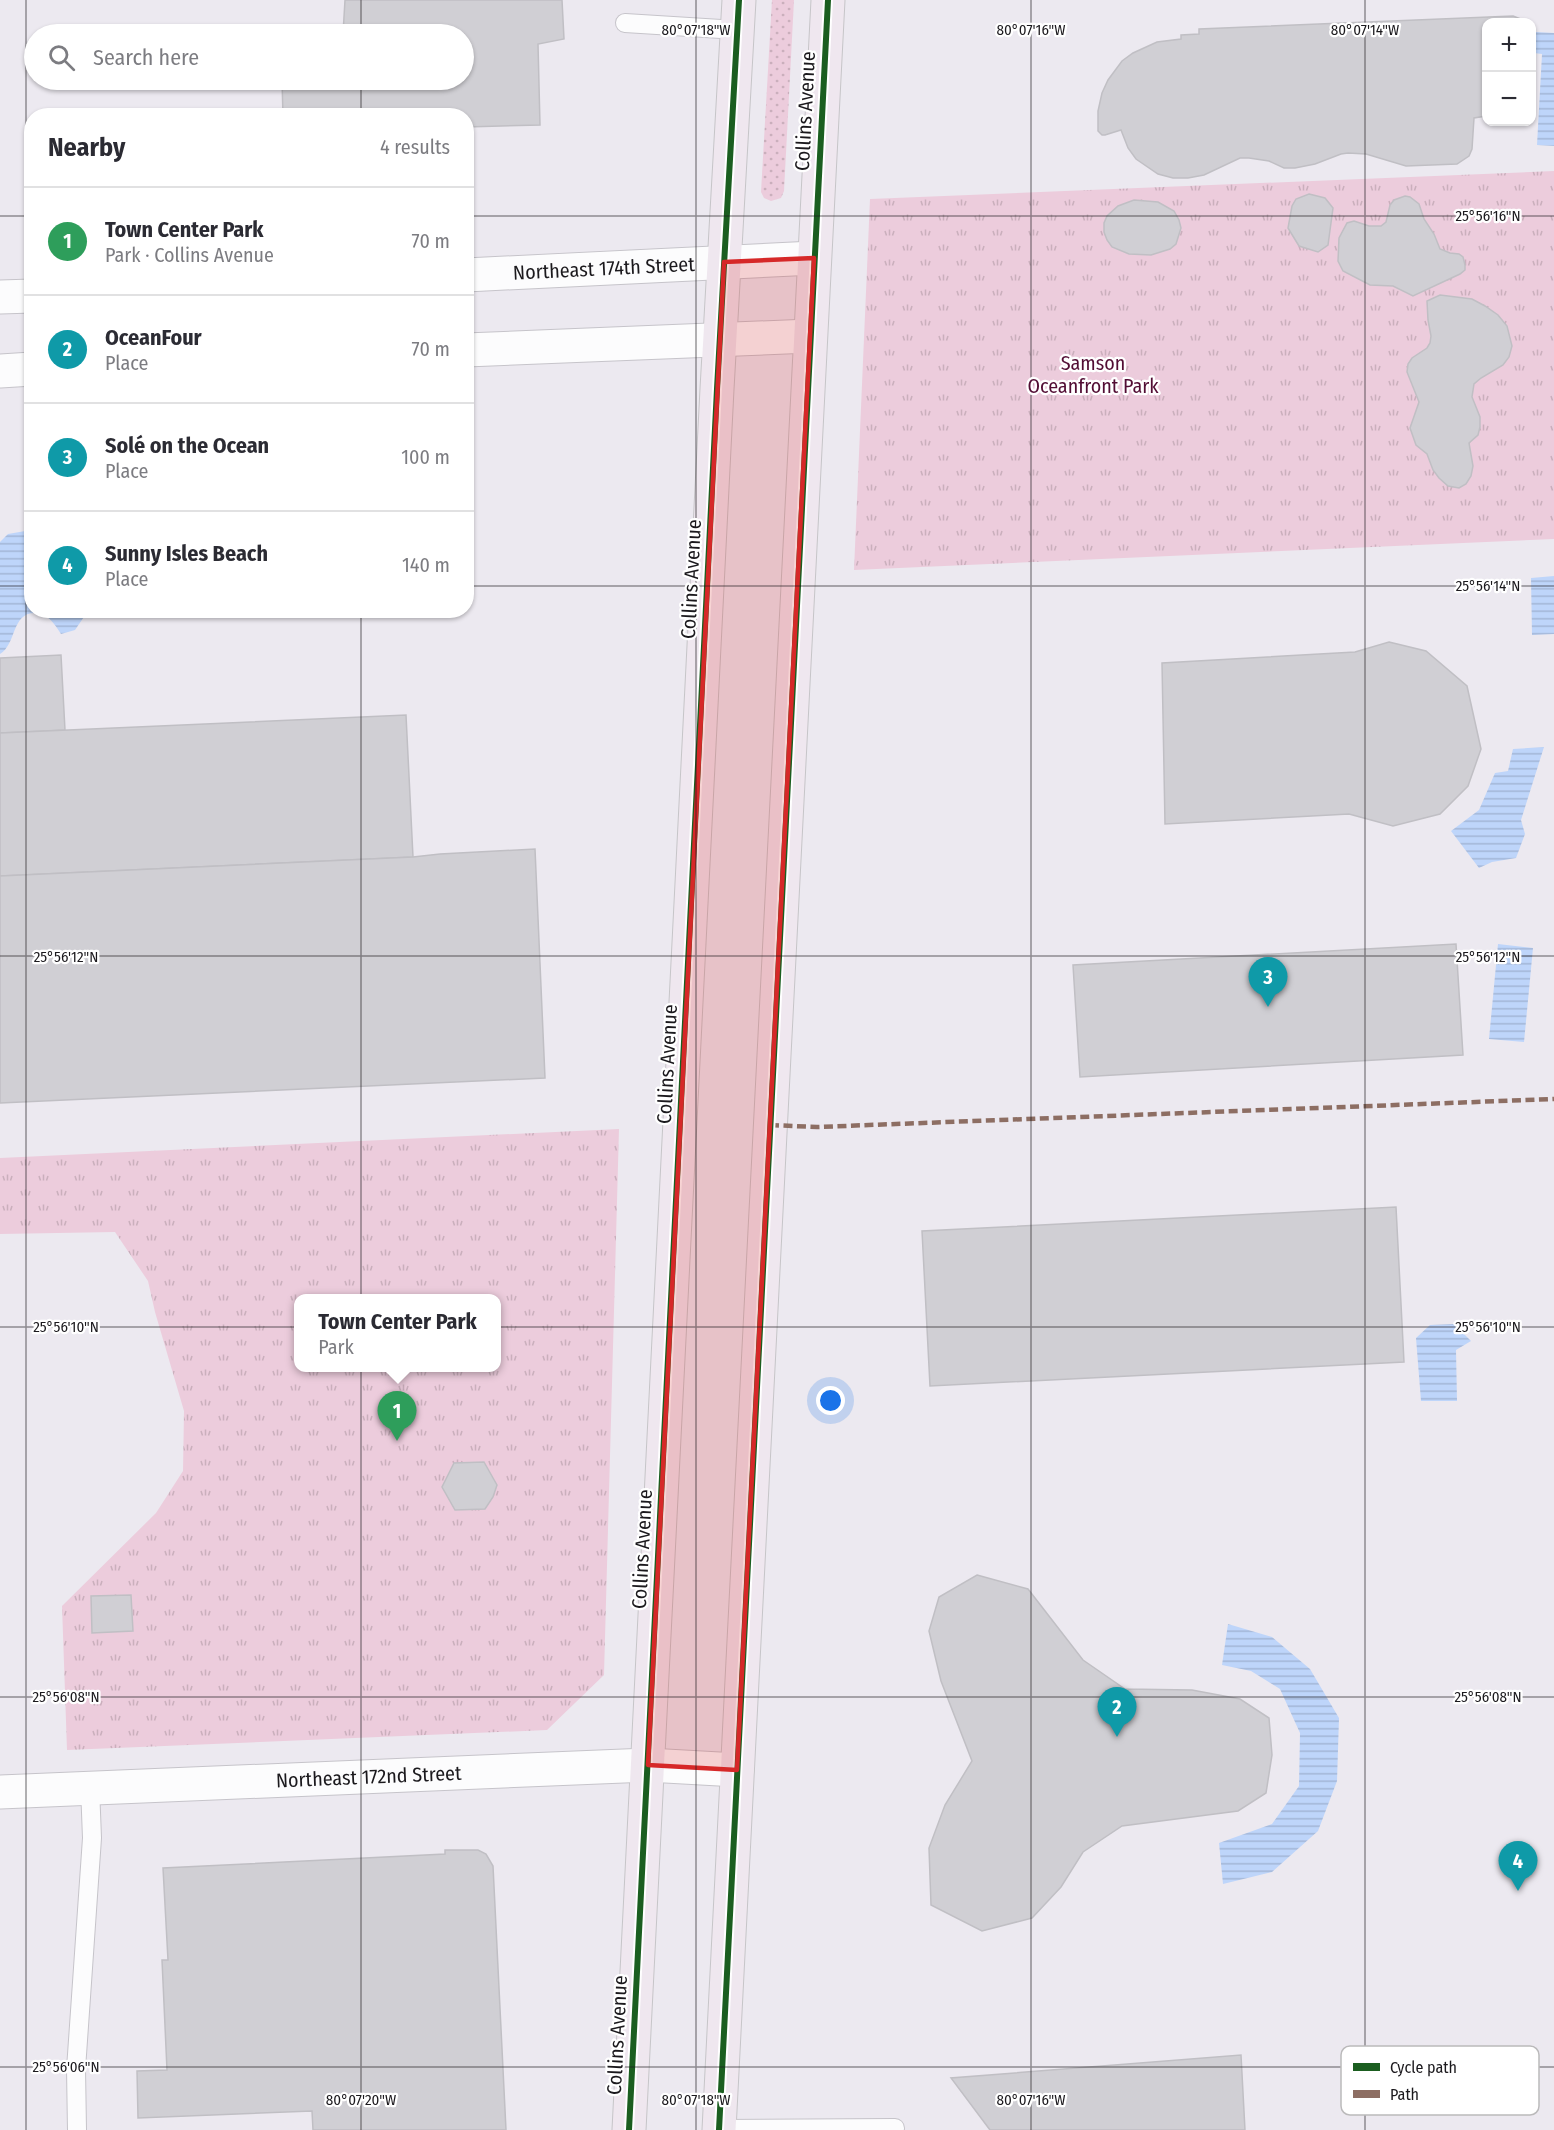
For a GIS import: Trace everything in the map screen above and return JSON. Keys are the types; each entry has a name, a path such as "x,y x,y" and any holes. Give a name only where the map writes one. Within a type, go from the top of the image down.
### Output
{"main road":[{"name":"Collins Avenue","path":"719,2130 828,0"},
{"name":"Collins Avenue","path":"629,2130 738,15"}],"street":[{"name":"Northeast 174th Street","path":"474,275 814,258"},
{"path":"0,297 24,296"},
{"path":"474,350 810,336"},
{"path":"0,371 24,370"},
{"name":"Northeast 172nd Street","path":"0,1792 648,1765 737,1770"}],"lane":[{"path":"625,22 738,15"},
{"path":"77,2130 76,2069 92,1839 90,1787"},
{"path":"719,2130 895,2128"}],"highlighted area":[{"path":"814,258 808,391 737,1770 648,1765 724,262"}],"green space":[{"path":"772,0 794,0 784,191 781,198 771,201 764,198 761,192"},
{"name":"Samson Oceanfront Park","path":"1554,171 1554,539 854,570 870,199"},
{"path":"619,1129 604,1675 547,1730 67,1750 62,1606 156,1513 183,1471 184,1411 148,1281 115,1232 0,1234 0,1158"}],"water":[{"path":"1536,32 1554,33 1554,146 1537,145 1542,54 1536,53"},
{"path":"24,531 24,617 0,654 0,542 8,534"},
{"path":"1554,576 1554,634 1532,635 1531,578"},
{"path":"49,618 83,618 75,630 61,634"},
{"path":"1544,747 1521,820 1525,834 1516,858 1492,862 1479,868 1451,831 1479,810 1495,773 1508,771 1513,749"},
{"path":"1498,944 1533,948 1524,1042 1489,1039"},
{"path":"1454,1324 1471,1341 1456,1350 1457,1401 1421,1401 1416,1338 1430,1325"},
{"path":"1228,1624 1272,1637 1310,1669 1339,1718 1337,1781 1318,1831 1272,1872 1223,1884 1219,1843 1272,1824 1299,1786 1300,1733 1280,1689 1251,1671 1222,1665"}],"building":[{"path":"345,0 562,0 564,39 538,44 540,125 474,127 474,108 283,108 282,90 474,90 474,24 344,24"},
{"path":"1513,16 1518,18 1482,18 1482,117 1474,118 1472,149 1469,156 1457,164 1406,166 1366,154 1348,153 1315,164 1284,168 1269,161 1240,158 1204,175 1173,178 1158,174 1136,159 1128,148 1121,130 1102,135 1098,131 1098,111 1108,80 1122,61 1157,42 1181,39 1181,35 1199,34 1199,29"},
{"path":"1309,194 1325,198 1333,208 1328,245 1318,252 1299,246 1288,228 1292,206 1296,199"},
{"path":"1405,196 1419,204 1424,219 1440,249 1459,254 1463,257 1465,265 1465,270 1460,274 1413,296 1393,286 1370,285 1343,271 1338,261 1339,238 1347,223 1354,221 1369,226 1381,226 1386,222 1390,205 1394,200"},
{"path":"1134,200 1158,202 1174,211 1181,228 1176,244 1170,249 1151,255 1129,254 1112,247 1104,232 1107,216 1118,206"},
{"path":"1440,295 1472,299 1498,315 1507,326 1512,346 1509,357 1503,365 1474,384 1472,397 1480,417 1480,427 1478,435 1469,443 1473,466 1471,476 1466,484 1459,488 1448,486 1439,478 1427,454 1416,445 1410,428 1419,402 1407,372 1408,364 1430,343 1427,301"},
{"path":"1389,642 1426,651 1467,686 1481,749 1468,786 1440,814 1393,826 1349,814 1165,824 1162,663 1355,652"},
{"path":"61,655 65,730 0,733 0,658"},
{"path":"406,715 413,857 0,876 0,733"},
{"path":"535,849 545,1078 0,1103 0,876 413,857"},
{"path":"1456,944 1463,1055 1080,1077 1073,965"},
{"path":"1396,1207 1404,1362 930,1386 922,1231"},
{"path":"484,1462 497,1485 493,1497 485,1509 455,1510 442,1487 454,1463"},
{"path":"977,1575 1028,1589 1083,1660 1125,1689 1192,1690 1240,1699 1269,1718 1272,1755 1266,1793 1238,1811 1122,1826 1083,1852 1061,1887 1032,1918 982,1931 931,1905 929,1848 945,1805 972,1761 941,1681 929,1631 939,1597"},
{"path":"131,1595 133,1631 92,1633 91,1596"},
{"path":"445,1850 478,1850 486,1854 493,1866 506,2130 313,2130 312,2111 138,2118 137,2071 167,2070 162,1960 168,1960 163,1868 445,1854"},
{"path":"1241,2055 1245,2130 990,2130 951,2078"}],"marked path":[{"path":"770,1125 817,1127 1554,1099"}],"cycle path":[{"path":"629,2130 717,389 739,0"},
{"path":"719,2130 828,0"}],"place":[{"name":"Solé on the Ocean","path":"1268,1007"},
{"name":"Town Center Park","path":"397,1441"},
{"name":"OceanFour","path":"1117,1737"},
{"name":"Sunny Isles Beach","path":"1518,1891"}]}
